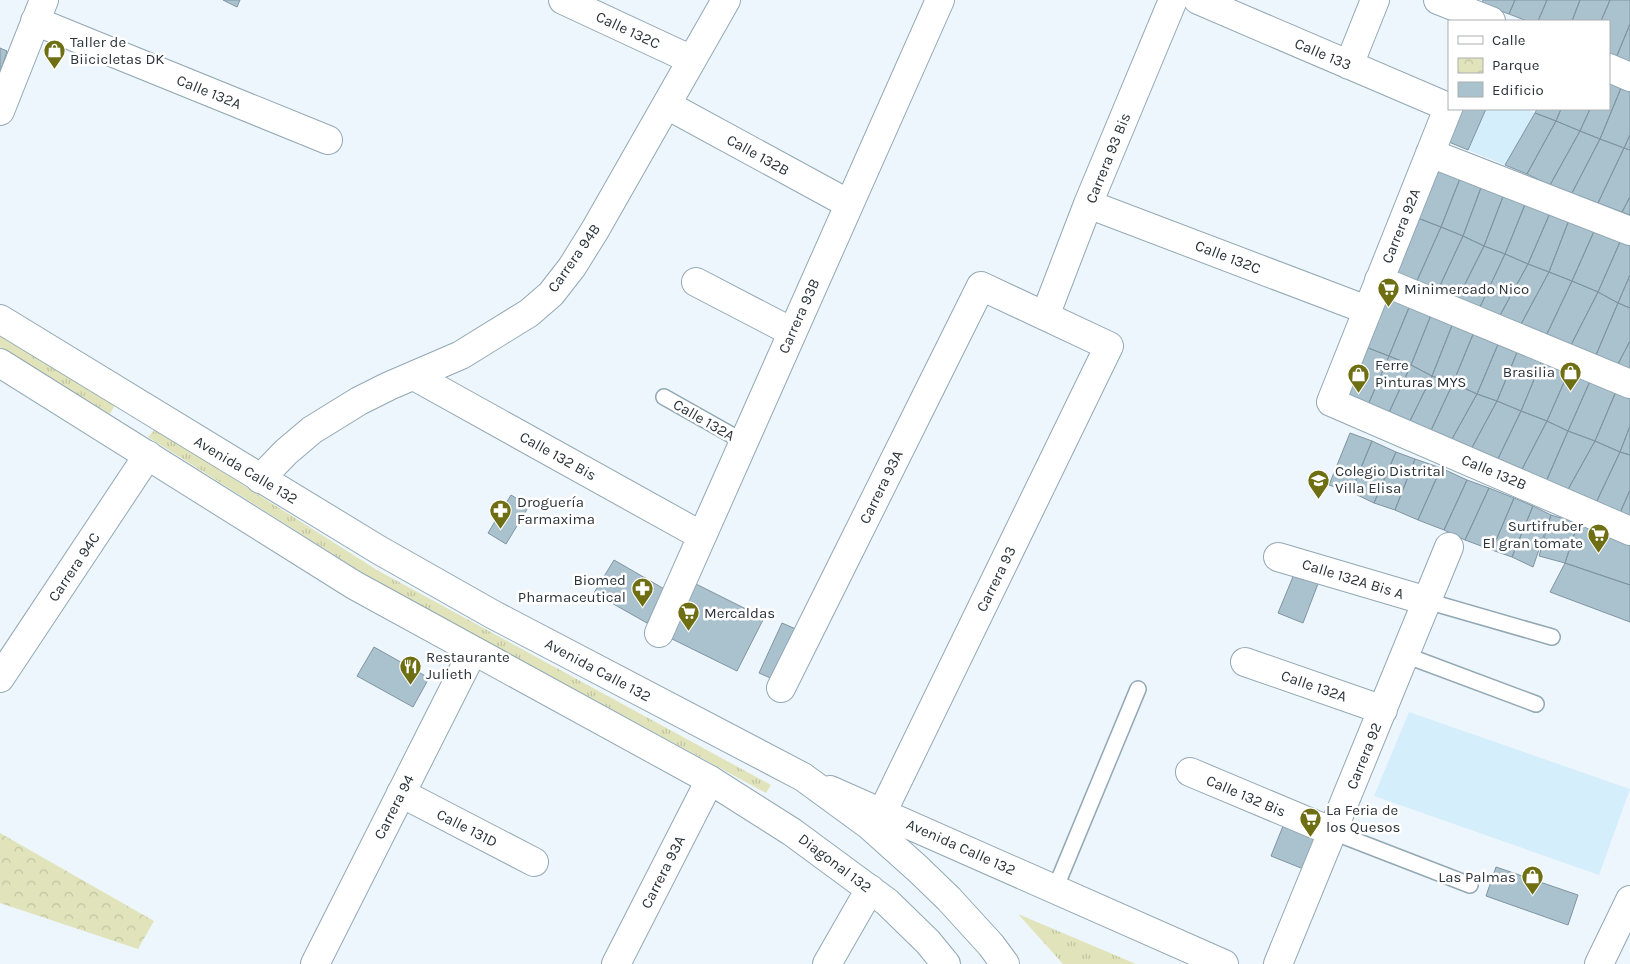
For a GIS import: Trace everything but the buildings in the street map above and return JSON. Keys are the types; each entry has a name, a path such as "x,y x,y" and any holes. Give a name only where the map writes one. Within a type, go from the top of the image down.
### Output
{"street":[{"name":"Calle 132C","path":"563,0 692,60"},
{"name":"Carrera 94B","path":"260,479 286,452 312,430 359,401 461,355 530,313 550,294 572,267 595,230 726,0"},
{"name":"Carrera 93B","path":"658,633 940,0"},
{"name":"Carrera 93 Bis","path":"1045,316 1088,204 1173,0"},
{"name":"Calle 133","path":"1198,0 1448,107"},
{"path":"1349,65 1375,0"},
{"path":"1438,0 1486,20"},
{"path":"0,111 40,10"},
{"name":"Calle 132A","path":"40,10 328,140"},
{"path":"1610,68 1630,77"},
{"name":"Calle 132B","path":"667,105 849,204"},
{"name":"Carrera 92A","path":"1331,402 1448,109"},
{"path":"1430,153 1630,231"},
{"name":"Calle 132C","path":"1088,204 1367,310"},
{"path":"1379,280 1630,384"},
{"path":"696,282 792,332"},
{"name":"Carrera 93A","path":"781,688 981,286 1045,316"},
{"name":"Carrera 93","path":"882,812 1109,346 1045,316"},
{"name":"Avenida Calle 132","path":"0,319 379,550 492,614 803,778 1224,964"},
{"path":"0,363 354,584 710,780"},
{"name":"Calle 132 Bis","path":"414,376 702,536"},
{"name":"Calle 132B","path":"1331,402 1630,531"},
{"name":"Carrera 94C","path":"0,678 148,455"},
{"name":"Carrera 92","path":"1278,964 1449,548"},
{"name":"Calle 132A Bis A","path":"1278,557 1427,601"},
{"name":"Carrera 94","path":"315,964 473,651"},
{"name":"Calle 132A","path":"1245,662 1383,710"},
{"name":"Calle 132 Bis","path":"1190,772 1333,832"},
{"path":"803,778 870,826 918,868 991,945 1005,964"},
{"name":"Carrera 93A","path":"616,964 710,780"},
{"name":"Diagonal 132","path":"710,780 792,832 887,902 928,942 946,964"},
{"name":"Calle 131D","path":"401,793 534,862"},
{"path":"827,964 870,889"},
{"path":"1599,964 1630,900"}],"lane":[{"name":"Calle 132A","path":"664,397 744,442"},
{"path":"1427,601 1552,637"},
{"path":"1405,655 1536,704"},
{"path":"1055,889 1138,689"},
{"name":"Calle 132 Bis","path":"1333,832 1470,885"}],"shaded area":[{"path":"1486,110 1528,110 1535,113 1505,165 1468,150"},
{"path":"1409,712 1630,789 1599,875 1374,796"}],"green space":[{"path":"0,336 115,405 110,414 0,347"},
{"path":"155,429 377,570 771,785 766,793 374,580 148,437"},
{"path":"0,833 154,921 138,949 0,903"},
{"path":"1018,914 1136,964 1063,964"}],"place":[{"name":"Taller de Biicicletas DK","path":"54,70"},
{"name":"Minimercado Nico","path":"1388,308"},
{"name":"Brasilia","path":"1571,391"},
{"name":"Ferre Pinturas MYS","path":"1359,393"},
{"name":"Colegio Distrital Villa Elisa","path":"1319,499"},
{"name":"Droguería Farmaxima","path":"501,530"},
{"name":"Surtifruber El gran tomate","path":"1599,554"},
{"name":"Biomed Pharmaceutical","path":"642,608"},
{"name":"Mercaldas","path":"688,632"},
{"name":"Restaurante Julieth","path":"410,685"},
{"name":"La Feria de los Quesos","path":"1310,838"},
{"name":"Las Palmas","path":"1532,896"}]}
